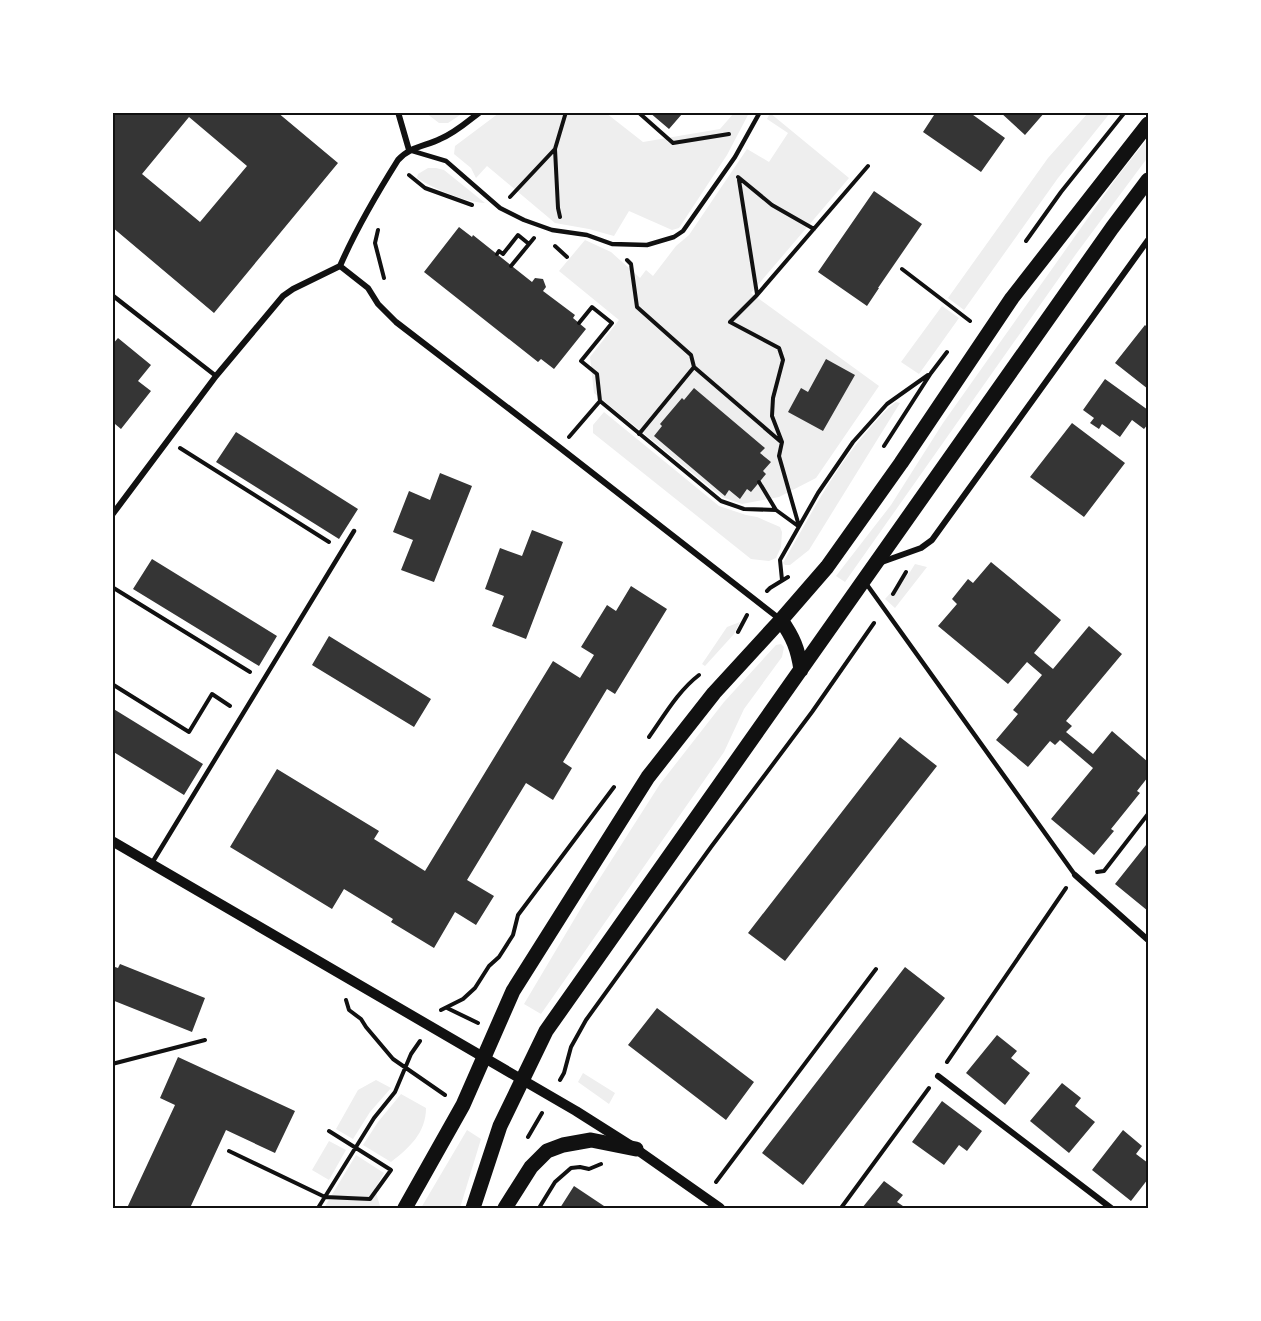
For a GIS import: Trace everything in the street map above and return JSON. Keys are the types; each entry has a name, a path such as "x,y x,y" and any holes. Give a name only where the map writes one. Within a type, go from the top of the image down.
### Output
{"main road":[{"path":"405,1209 463,1105 513,992 648,777 714,693 827,567 901,463 1012,298 1149,124"},
{"path":"473,1209 500,1126 546,1031 1105,237 1149,180"},
{"path":"781,620 792,635 801,670"},
{"path":"505,1209 531,1167 547,1151 563,1145 591,1140 636,1149"}],"street":[{"path":"398,112 410,150"},
{"path":"112,515 216,376 283,296 340,266 354,233 403,154 451,134 480,112"},
{"path":"875,565 921,548 932,540 1149,240"},
{"path":"340,266 368,288 378,304 396,322 781,620"},
{"path":"112,841 576,1111 636,1149 720,1209"},
{"path":"1075,875 1149,940"},
{"path":"938,1076 1111,1209"}],"lane":[{"path":"410,150 446,161 500,208 524,220 565,232 587,235 612,244 647,244 674,237 683,231 735,157 760,112"},
{"path":"112,295 216,376"},
{"path":"152,863 354,531"},
{"path":"864,581 1075,875"}],"path":[{"path":"565,232 558,208 555,149 566,112"},
{"path":"638,112 673,143 750,131"},
{"path":"398,160 409,176 425,188 466,204 485,208 492,215 555,149"},
{"path":"735,157 757,295"},
{"path":"799,526 779,456 782,442 772,416 773,398 783,360 778,348 730,322 757,295 868,166"},
{"path":"404,181 409,176"},
{"path":"738,177 772,205 814,229"},
{"path":"378,304 391,292 383,278 375,243 381,224"},
{"path":"512,266 543,226"},
{"path":"497,254 499,251 503,254 515,240"},
{"path":"612,244 631,264 637,307 692,354 694,367 782,442"},
{"path":"902,269 970,321"},
{"path":"579,323 592,307 612,323 581,362 597,374 600,401 721,501 744,509 776,510"},
{"path":"639,434 694,367"},
{"path":"782,580 780,560 818,493 853,441 887,404 931,373"},
{"path":"560,447 600,401"},
{"path":"168,440 343,550"},
{"path":"759,482 776,510 799,526"},
{"path":"564,1072 571,1047 586,1020 812,712 884,608 921,548"},
{"path":"112,587 264,681"},
{"path":"645,743 692,680"},
{"path":"112,684 189,732 212,694 243,714"},
{"path":"440,1010 463,999 475,988 513,935 518,915 618,781"},
{"path":"841,1209 938,1076 1075,875 1104,871 1149,814"},
{"path":"705,1197 876,969"},
{"path":"349,1010 361,1018 366,1028 393,1059 450,1098"},
{"path":"112,1064 205,1040"},
{"path":"318,1209 374,1118 395,1092 411,1054"},
{"path":"528,1138 542,1113"},
{"path":"229,1151 326,1197 370,1199 391,1170 328,1131"},
{"path":"539,1209 555,1182 571,1168"}],"shaded area":[{"path":"426,113 463,113 448,123 439,123"},
{"path":"499,113 606,113 643,142 720,129 734,113 749,113 727,155 679,228 672,230 629,211 614,236 555,223 487,166 476,178 471,168 454,154 455,146"},
{"path":"770,113 849,178 751,293 879,386 816,478 779,497 742,504 722,497 594,393 590,357 619,320 559,271 585,240 611,252 640,278 646,270 653,276 676,246 689,235 747,149 769,162 788,133 767,119"},
{"path":"1088,113 1110,113 1058,178 964,310 948,298 1048,158"},
{"path":"1148,138 1148,157 1076,254 845,582 836,576 891,505 943,423 1117,177"},
{"path":"428,168 444,170 485,203 450,194 417,178 418,174"},
{"path":"942,306 959,318 919,374 901,362"},
{"path":"896,402 900,403 809,550 790,565 785,565 783,563 845,459 879,418"},
{"path":"604,412 719,506 757,517 780,527 781,547 776,558 769,561 751,559 593,433 593,425"},
{"path":"915,564 927,567 895,608 885,599"},
{"path":"740,622 734,634 705,666 702,664 727,627"},
{"path":"781,644 784,647 782,657 744,709 724,752 541,1014 524,1004 584,903 660,784 724,702 776,645"},
{"path":"583,1073 615,1093 609,1104 578,1082"},
{"path":"376,1080 391,1088 370,1112 353,1139 336,1129 358,1090"},
{"path":"401,1094 426,1108 425,1117 415,1139 391,1162 363,1145"},
{"path":"467,1130 481,1139 460,1208 421,1208"},
{"path":"329,1141 346,1150 329,1180 312,1170"},
{"path":"356,1155 384,1173 375,1189 379,1208 324,1208"}],"building":[{"path":"112,112 277,112 338,163 214,313 112,227","holes":["189,117 247,166 200,222 142,174"]},
{"path":"649,112 680,112 682,114 669,129"},
{"path":"936,112 969,112 1005,138 981,172 923,132"},
{"path":"1000,112 1045,112 1025,135"},
{"path":"874,191 922,224 867,306 818,272"},
{"path":"459,227 472,237 473,235 532,282 535,278 543,279 546,287 543,291 575,315 573,318 586,329 554,369 541,359 538,362 424,272"},
{"path":"1145,325 1148,328 1148,389 1115,363"},
{"path":"118,338 151,365 138,381 151,391 121,429 115,424 112,427 112,345"},
{"path":"826,359 855,375 823,431 788,412 801,388 808,392"},
{"path":"1105,379 1148,410 1148,424 1144,429 1132,420 1120,437 1102,424 1099,429 1090,423 1094,418 1083,410"},
{"path":"694,388 765,448 760,453 771,462 763,471 766,474 751,492 747,489 740,499 729,490 725,496 654,436 662,426 660,424 682,398 684,400"},
{"path":"1072,423 1125,463 1084,517 1030,477"},
{"path":"236,432 358,509 339,539 216,462"},
{"path":"440,473 472,486 434,582 401,570 413,540 393,532 409,491 430,500"},
{"path":"532,530 563,542 526,639 492,626 504,596 485,589 500,548 522,556"},
{"path":"152,559 277,636 259,666 133,589"},
{"path":"991,562 1061,620 1034,653 1053,669 1089,626 1122,654 1066,721 1072,726 1066,732 1093,754 1112,731 1148,762 1148,777 1137,791 1140,793 1111,829 1114,831 1094,855 1051,819 1093,768 1060,740 1055,745 1050,741 1028,767 996,740 1018,714 1013,710 1042,675 1027,662 1008,684 938,626 957,604 952,599 968,579 973,583"},
{"path":"631,586 667,609 615,694 607,689 563,762 572,768 553,800 526,783 467,880 494,896 476,925 455,912 434,948 391,922 393,919 344,889 332,909 230,847 277,769 379,831 374,839 425,871 553,661 580,678 594,655 581,647 607,605 616,611"},
{"path":"329,636 431,699 414,727 312,665"},
{"path":"112,708 203,764 184,795 112,751"},
{"path":"900,737 937,766 785,961 748,933"},
{"path":"1146,845 1148,847 1148,911 1115,884"},
{"path":"120,964 205,998 192,1032 112,1000 112,966 118,968"},
{"path":"905,967 945,998 803,1185 762,1153"},
{"path":"657,1008 754,1082 726,1120 628,1045"},
{"path":"997,1035 1017,1051 1011,1058 1030,1073 1005,1105 966,1073"},
{"path":"178,1057 295,1111 275,1153 226,1130 190,1208 127,1208 175,1105 160,1098"},
{"path":"1062,1083 1081,1098 1075,1106 1095,1122 1069,1153 1030,1121"},
{"path":"942,1101 982,1131 967,1151 959,1145 944,1165 912,1142"},
{"path":"1123,1130 1142,1146 1136,1154 1148,1163 1148,1179 1131,1201 1092,1170"},
{"path":"884,1181 903,1195 897,1202 906,1208 862,1208"},
{"path":"574,1186 607,1208 560,1208"}]}
